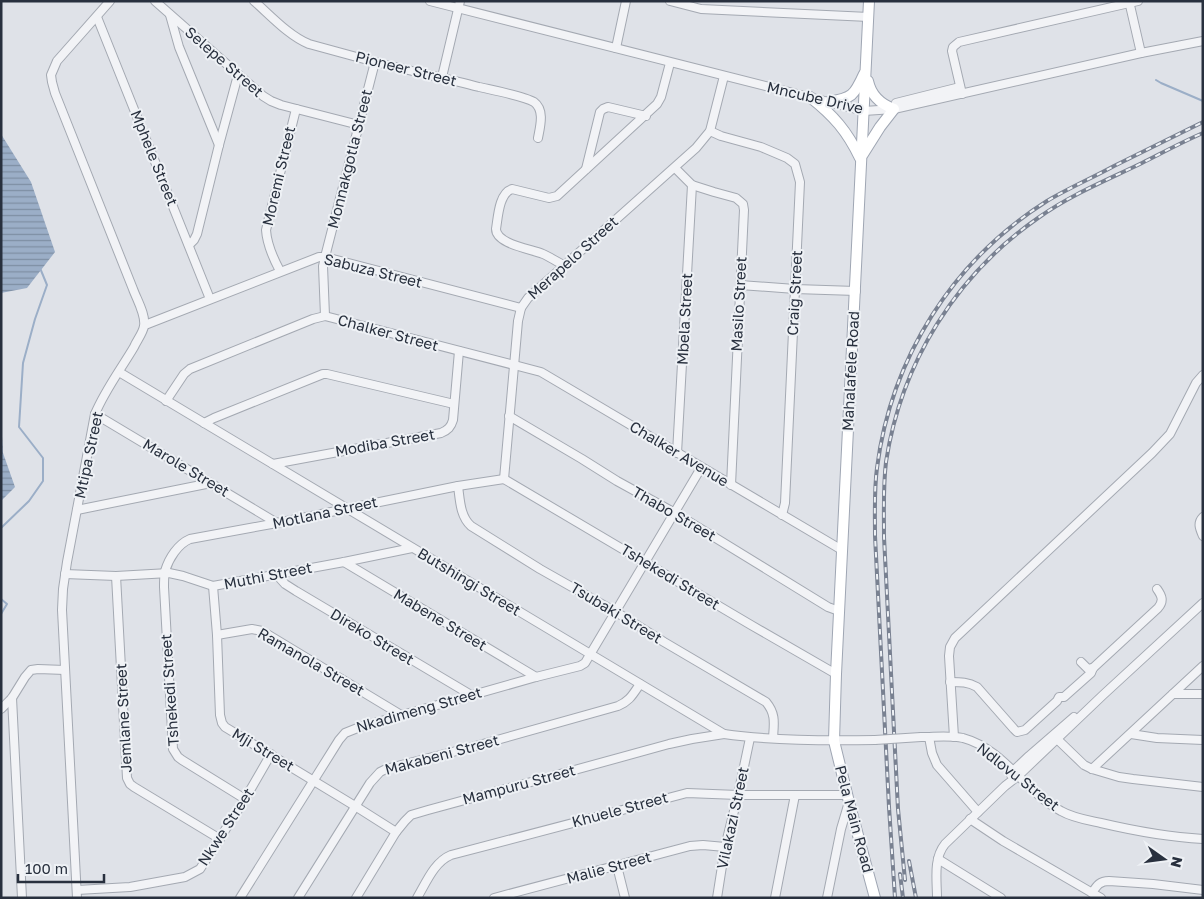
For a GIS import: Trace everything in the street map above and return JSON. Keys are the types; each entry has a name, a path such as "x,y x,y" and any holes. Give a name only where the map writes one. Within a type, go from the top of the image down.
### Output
{"main road":[{"name":"Mahalafele Road","path":"834,740 869,1"},
{"path":"828,102 845,99 853,93 859,86 866,70"},
{"path":"861,159 890,107 880,102 873,95 866,70"},
{"path":"810,97 840,124 852,141 861,159"},
{"name":"Pela Main Road","path":"834,740 848,799 876,898"}],"street":[{"path":"110,1 57,61 51,74 55,93 142,311 145,325"},
{"name":"Selepe Street","path":"155,1 238,75 271,101 359,125"},
{"name":"Pioneer Street","path":"254,1 301,41 375,62 442,77 534,102 541,114 538,138"},
{"name":"Mncube Drive","path":"430,1 459,5 670,63 864,112 961,90 1203,41"},
{"path":"616,48 626,1"},
{"path":"670,1 700,9 868,17"},
{"path":"961,90 952,51 953,47 959,42 1138,1"},
{"path":"1129,2 1141,53"},
{"path":"442,77 459,5"},
{"path":"170,14 180,47 219,145"},
{"name":"Mphele Street","path":"97,17 210,299"},
{"name":"Monnakgotla Street","path":"325,316 323,266 375,62"},
{"path":"564,265 541,253 508,242 498,236 496,229 504,194 507,190 512,189 549,198 557,196 657,104 661,97 670,63"},
{"path":"189,245 197,234 238,75"},
{"name":"Merapelo Street","path":"504,479 513,364 521,308 528,298 564,265 696,148 710,131 724,76"},
{"path":"586,169 600,112 603,109 608,107 646,116"},
{"name":"Moremi Street","path":"280,271 266,240 266,230 296,109"},
{"name":"Craig Street","path":"710,131 761,147 787,158 795,164 800,182 785,503 782,515"},
{"name":"Masilo Street","path":"674,168 692,185 736,198 743,204 731,485"},
{"name":"Mbela Street","path":"677,453 692,185"},
{"name":"Sabuza Street","path":"145,325 319,257 521,308"},
{"path":"740,285 856,291"},
{"name":"Chalker Street","path":"166,401 184,374 190,369 313,319 325,316 513,364"},
{"name":"Mtipa Street","path":"77,894 62,610 65,574 95,414 145,325"},
{"name":"Modiba Street","path":"273,464 446,431 452,425 453,420 459,351"},
{"name":"Chalker Avenue","path":"513,364 541,372 550,377 842,550"},
{"name":"Butshingi Street","path":"119,372 724,734 750,738 875,740"},
{"path":"204,423 322,374 454,404"},
{"path":"954,737 949,656 950,647 955,638 1170,434 1196,384 1203,375"},
{"name":"Marole Street","path":"95,414 277,523"},
{"name":"Thabo Street","path":"509,416 617,481 675,513 828,607 839,611"},
{"path":"590,654 701,468"},
{"name":"Motlana Street","path":"165,573 179,547 186,541 458,486 504,479"},
{"name":"Tshekedi Street","path":"504,479 836,674"},
{"path":"77,510 212,483"},
{"name":"Tsubaki Street","path":"458,486 463,513 471,526 540,569 766,702 773,711 774,716 773,738"},
{"path":"1203,517 1199,525 1203,536"},
{"name":"Muthi Street","path":"65,574 116,576 165,573 177,574 213,586 412,548"},
{"name":"Mabene Street","path":"344,562 536,677"},
{"name":"Tshekedi Street","path":"165,573 164,588 172,749 182,760 245,799"},
{"name":"Direko Street","path":"276,574 285,584 296,591 471,695"},
{"name":"Jemlane Street","path":"116,576 127,778 134,787 220,839"},
{"name":"Mji Street","path":"213,586 222,723 229,730 396,832"},
{"path":"950,682 963,682 977,687 1010,726 1017,732 1025,730 1060,697 1064,697 1090,673 1160,605 1162,598 1157,590"},
{"path":"1016,774 1057,739 1203,603"},
{"name":"Ramanola Street","path":"217,635 252,629 262,631 401,715"},
{"name":"Nkadimeng Street","path":"240,898 345,733 353,729 471,695 583,665 590,654"},
{"path":"1081,662 1088,669 1093,668"},
{"path":"1092,769 1203,666"},
{"path":"1,709 12,698 31,670 65,670"},
{"name":"Makabeni Street","path":"298,898 355,806 375,776 380,772 618,706 629,700 640,684"},
{"path":"1056,688 1060,697"},
{"path":"938,898 938,859 945,844 1005,786 1051,736 1104,694"},
{"path":"1173,694 1203,694"},
{"path":"12,698 22,898"},
{"name":"Mampuru Street","path":"356,898 396,832 411,815 692,738 724,734"},
{"path":"1131,734 1157,738 1203,740"},
{"path":"925,737 937,766 978,812"},
{"name":"Ndlovu Street","path":"875,740 925,737 963,738 983,746 1045,800 1060,810 1074,816 1148,833 1203,839"},
{"name":"Vilakazi Street","path":"717,898 725,847 750,738"},
{"path":"1057,739 1084,765 1092,769 1120,777 1203,787"},
{"name":"Nkwe Street","path":"77,894 185,877 200,869 245,799 271,754"},
{"name":"Khuele Street","path":"417,898 438,864 444,858 451,855 687,792 738,795 795,795 848,799"},
{"path":"775,898 795,795"},
{"path":"827,898 848,799"},
{"path":"970,819 1003,841 1101,898"},
{"name":"Malie Street","path":"494,898 690,846 725,847"},
{"path":"938,859 990,894 1001,898"},
{"path":"617,866 625,898"},
{"path":"1092,893 1100,883 1109,881 1203,890"}],"water":[{"path":"1,134 31,182 55,252 27,288 1,293"},
{"path":"1,419 3,453 15,487 1,501"}],"waterway":[{"path":"1156,80 1203,101"},
{"path":"1,528 29,501 43,481 43,458 19,427 23,363 47,285 40,268"},
{"path":"1,599 7,604 1,614"}],"railway":[{"path":"895,898 875,536 875,485 884,427 896,388 912,351 932,315 956,282 983,252 1013,225 1055,196 1203,122"},
{"path":"905,880 898,809 884,537 886,462 893,425 905,390 919,356 937,324 958,294 982,266 1009,241 1038,218 1063,202 1203,133"},
{"path":"909,861 916,898"},
{"path":"900,874 903,898"}]}
